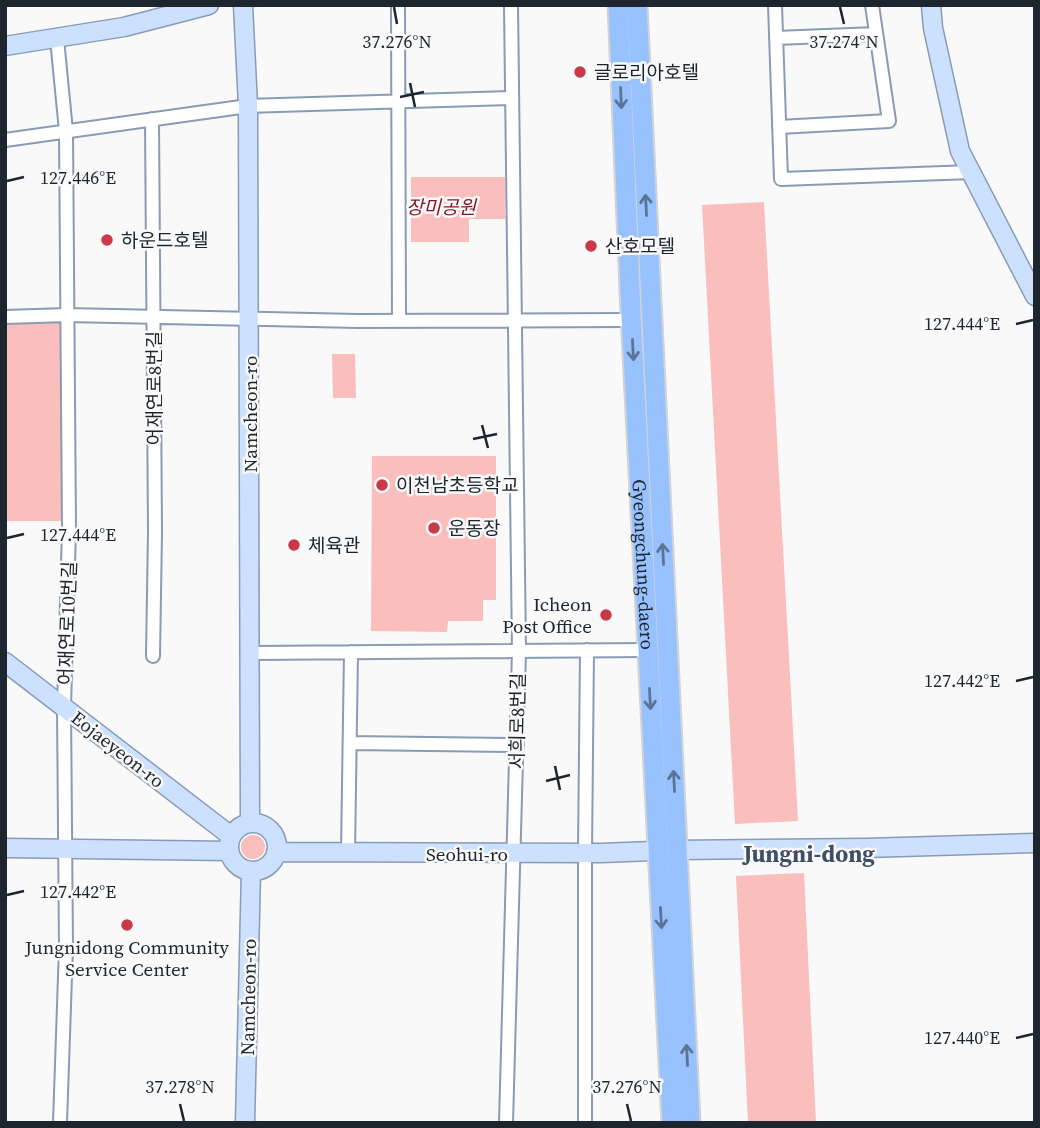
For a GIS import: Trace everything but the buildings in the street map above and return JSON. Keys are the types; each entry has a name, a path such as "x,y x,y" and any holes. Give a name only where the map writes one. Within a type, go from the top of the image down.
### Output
{"main road":[{"name":"Gyeongchung-daero","path":"618,5 631,320 672,1123"},
{"name":"Gyeongchung-daero","path":"638,5 690,1123"}],"street":[{"path":"5,46 124,27 209,5"},
{"name":"Namcheon-ro","path":"243,5 248,106 250,318 250,823"},
{"path":"398,5 398,321"},
{"name":"서희로8번길","path":"506,1123 519,651 511,5"},
{"path":"775,5 781,179 971,172"},
{"path":"779,127 889,121 872,5"},
{"path":"931,5 933,28 960,151 1035,296"},
{"path":"776,38 876,34"},
{"name":"어재연로10번길","path":"57,39 66,131 69,529 64,707 66,947 60,1123"},
{"path":"5,140 248,106 511,98"},
{"name":"어재연로8번길","path":"152,119 153,656"},
{"path":"5,317 67,315 398,321 631,320"},
{"path":"585,1123 587,650"},
{"path":"251,653 648,650"},
{"path":"348,853 351,652"},
{"name":"Eojaeyeon-ro","path":"5,662 64,707 230,844"},
{"path":"350,743 517,745"},
{"path":"250,823 265,826 271,831 275,838 276,852 267,867 251,871 237,865 230,844 242,825 250,823"},
{"name":"Seohui-ro","path":"276,852 515,854 1035,843"},
{"path":"5,848 230,844"},
{"name":"Namcheon-ro","path":"245,1123 251,871"}],"green space":[{"name":"장미공원","path":"411,177 505,177 505,219 469,219 469,242 411,242"},
{"path":"764,202 798,821 735,824 702,205"},
{"path":"5,322 62,322 63,521 5,521"},
{"path":"332,354 355,354 356,398 333,398"},
{"name":"운동장","path":"372,456 496,456 496,600 483,600 483,621 448,621 447,632 371,631"},
{"path":"253,835 262,838 265,847 262,856 253,859 244,856 241,847 244,838"},
{"path":"804,873 816,1123 748,1123 736,876"}],"place":[{"name":"글로리아호텔","path":"580,72"},
{"name":"하운드호텔","path":"107,240"},
{"name":"산호모텔","path":"591,246"},
{"name":"이천남초등학교","path":"382,485"},
{"name":"운동장","path":"434,528"},
{"name":"체육관","path":"294,545"},
{"name":"Icheon Post Office","path":"606,615"},
{"name":"Jungnidong Community Service Center","path":"127,925"}],"district":[{"name":"Jungni-dong","path":"809,854"}]}
